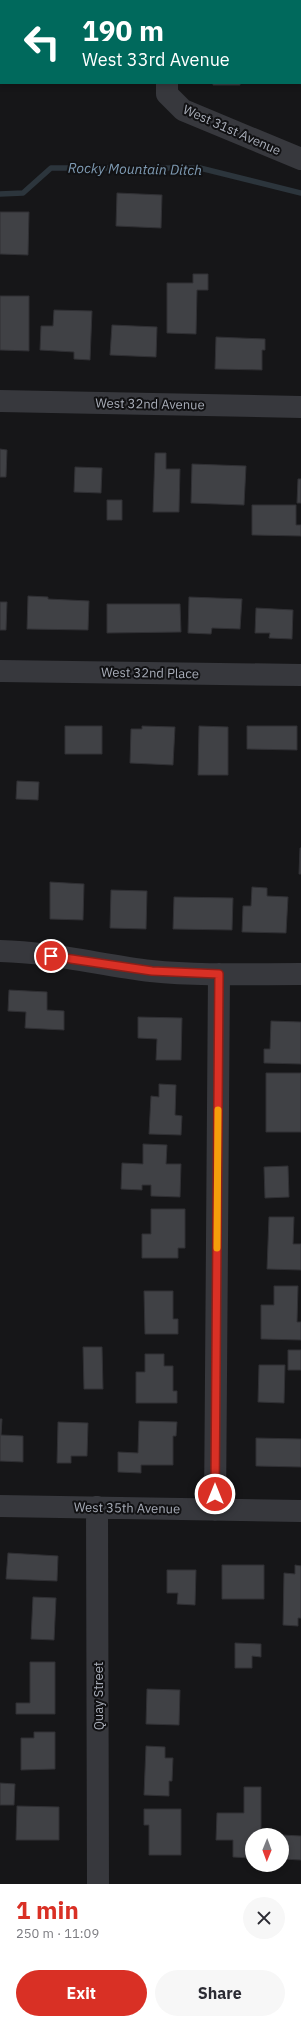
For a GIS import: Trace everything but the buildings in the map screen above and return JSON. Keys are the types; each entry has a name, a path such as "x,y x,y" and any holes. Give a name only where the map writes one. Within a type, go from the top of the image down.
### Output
{"street":[{"name":"West 31st Avenue","path":"167,89 183,110 301,159"},
{"name":"West 32nd Avenue","path":"0,401 301,407"},
{"name":"West 32nd Place","path":"0,671 301,675"},
{"path":"0,951 22,951 152,971 219,974 301,974"},
{"path":"215,1510 219,974"},
{"name":"West 35th Avenue","path":"0,1506 301,1511"},
{"name":"Quay Street","path":"97,1507 98,1884"}],"waterway":[{"name":"Rocky Mountain Ditch","path":"0,194 23,193 51,168 200,168 301,193"}],"slow traffic":[{"path":"217,1248 218,1110"}],"route":[{"path":"51,956 152,971 219,974 215,1494"}]}
